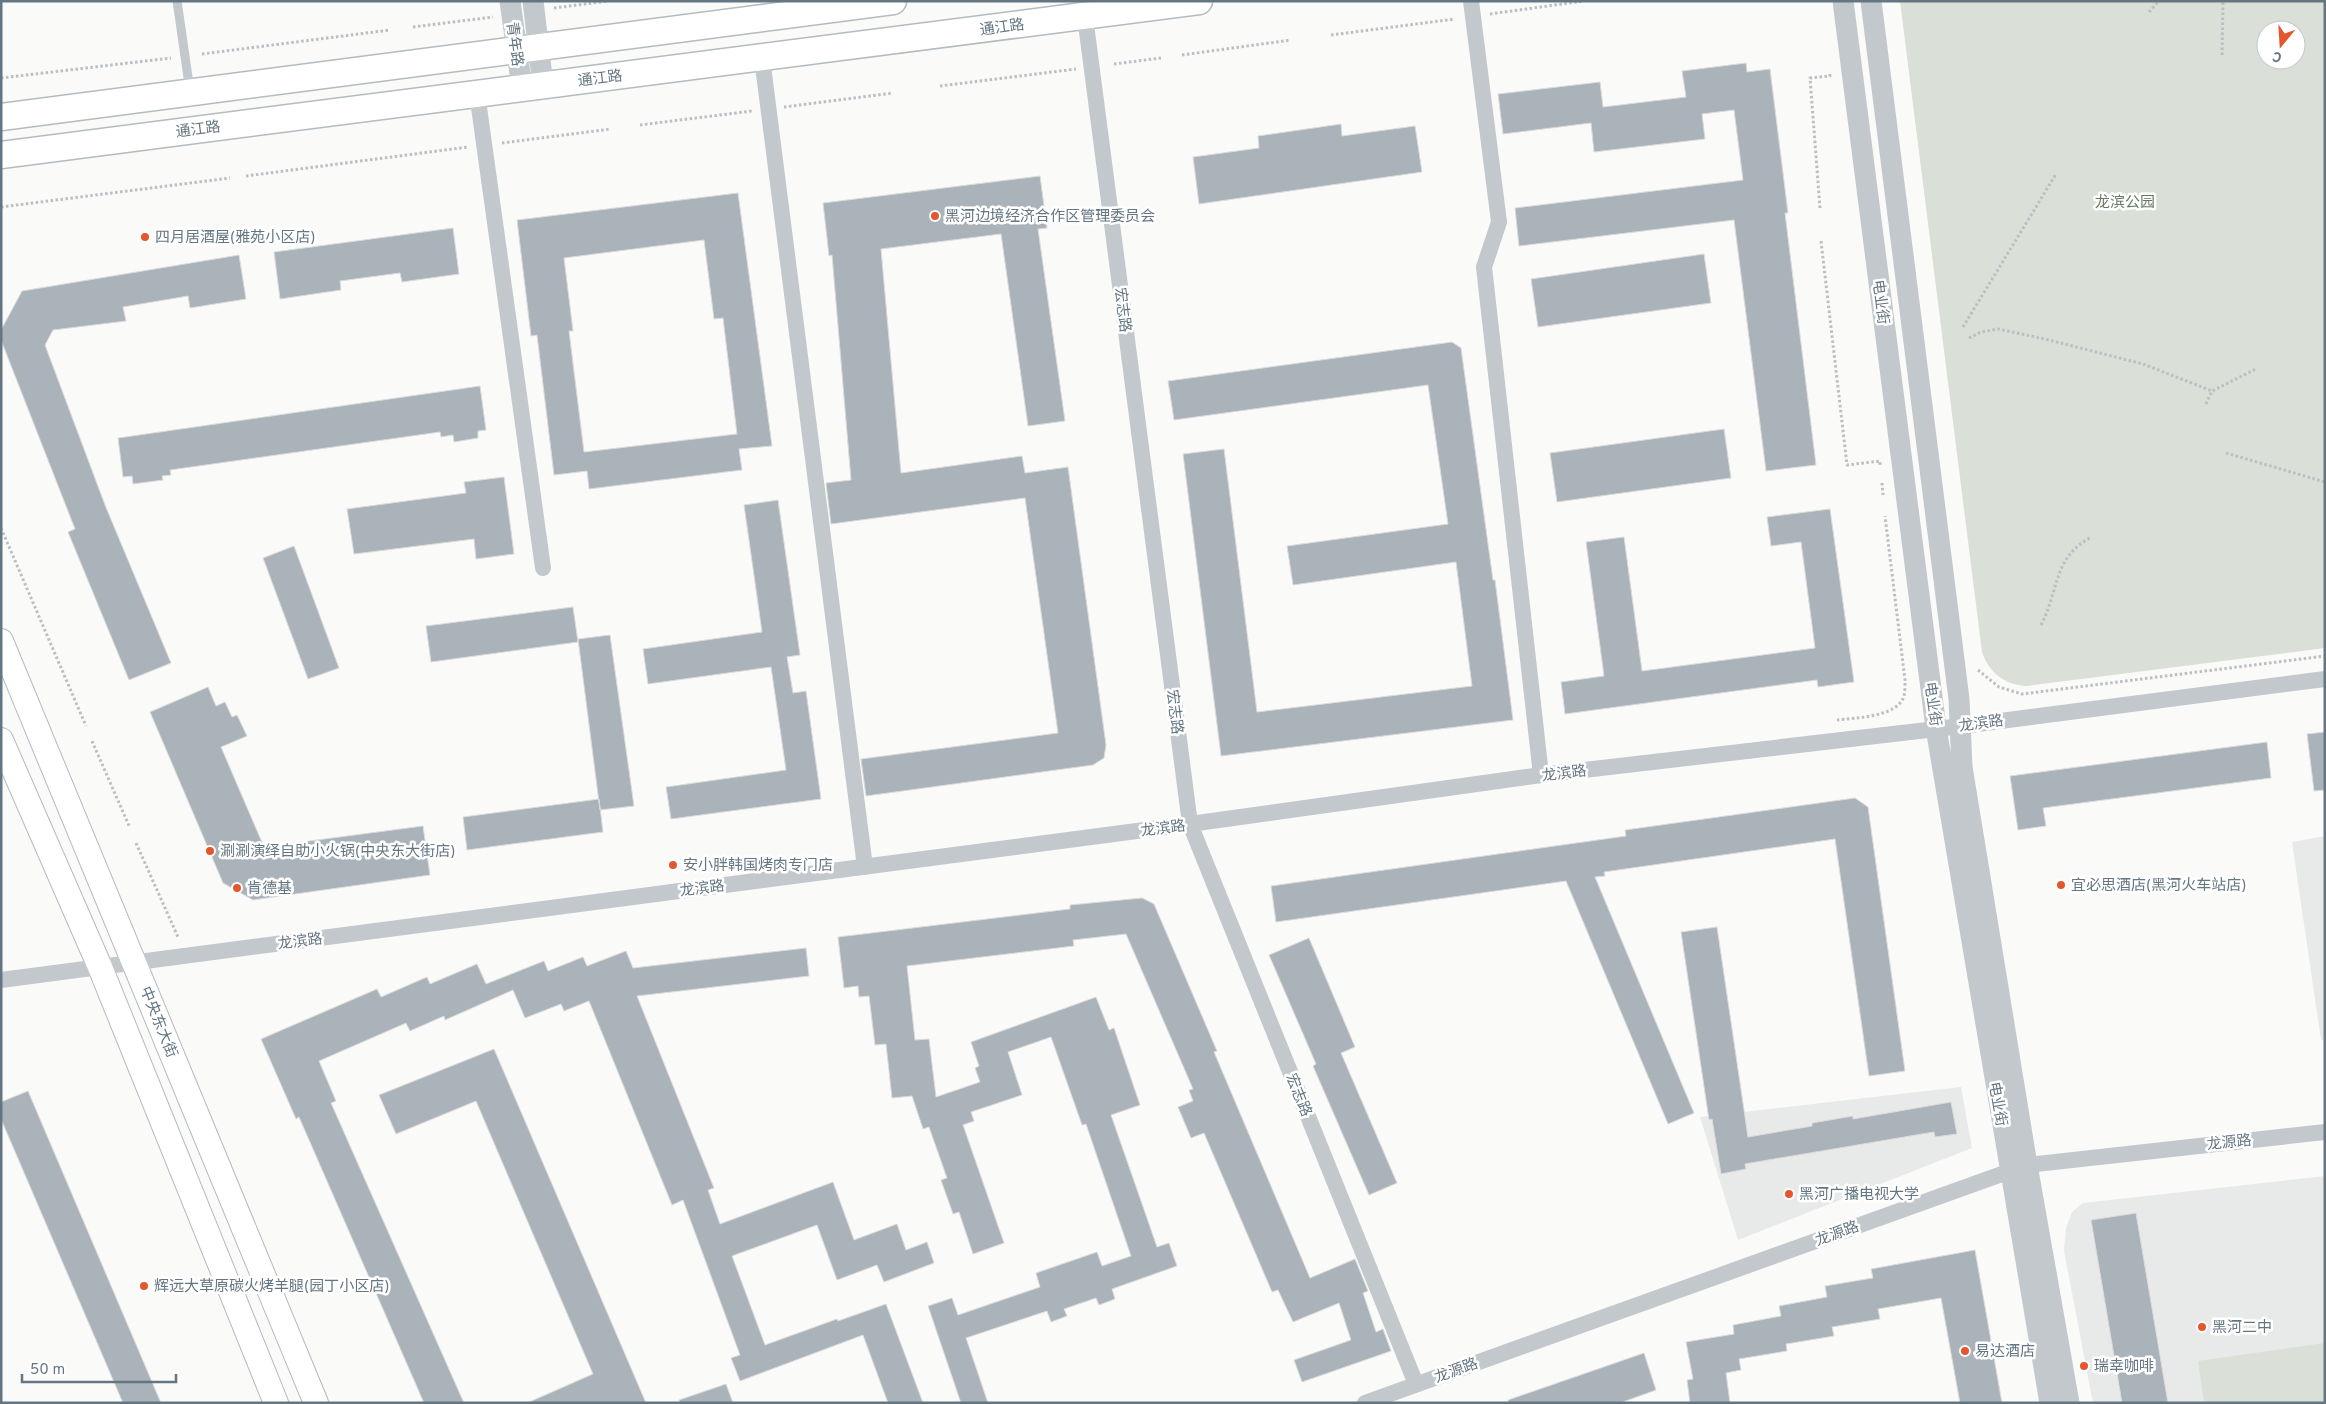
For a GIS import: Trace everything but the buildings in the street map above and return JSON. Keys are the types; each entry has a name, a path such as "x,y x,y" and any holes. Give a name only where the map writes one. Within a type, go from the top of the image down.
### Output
{"main road":[{"path":"1,118 893,1"},
{"name":"通江路","path":"1,155 762,58 1084,9 1199,1"},
{"name":"中央东大街","path":"1,641 316,1403"},
{"path":"1,740 100,967 276,1403"}],"street":[{"name":"青年路","path":"510,1 527,49 532,86"},
{"name":"青年路","path":"527,49 533,1"},
{"path":"1471,1 1499,222 1484,267 1542,776"},
{"name":"电业街","path":"1843,1 1936,728 2018,1168 2069,1403"},
{"name":"电业街","path":"1871,1 1962,726 1962,767 2050,1403"},
{"name":"宏志路","path":"1084,9 1190,824 1416,1384"},
{"path":"762,58 865,867"},
{"path":"477,93 543,568"},
{"name":"龙滨路","path":"1,980 1542,776 1962,726 2325,678"},
{"name":"龙源路","path":"1365,1403 2018,1168 2325,1132"}],"lane":[{"path":"177,1 191,93"}],"path":[{"path":"1489,14 1584,1"},
{"path":"2149,12 2159,1"},
{"path":"2222,55 2224,1"},
{"path":"1331,35 1463,18"},
{"path":"202,54 390,30"},
{"path":"1182,55 1291,40"},
{"path":"1,78 179,57"},
{"path":"1114,64 1161,58"},
{"path":"1820,208 1810,78 1830,76 1828,66"},
{"path":"940,86 1079,69"},
{"path":"775,108 893,93"},
{"path":"640,125 758,110"},
{"path":"500,143 610,129"},
{"path":"246,176 469,147"},
{"path":"1963,327 2056,174"},
{"path":"1,207 230,178"},
{"path":"1821,241 1846,465 1880,461 1880,470"},
{"path":"1969,338 1981,332 1998,329 2045,339 2143,364 2212,391"},
{"path":"2206,404 2212,391 2256,369"},
{"path":"2226,453 2325,482"},
{"path":"1881,478 1883,495"},
{"path":"1832,721 1880,714 1896,707 1904,697 1905,680 1885,516"},
{"path":"1,528 86,726"},
{"path":"2041,625 2047,614 2060,569 2069,552 2080,543 2092,537"},
{"path":"1977,662 1978,672 1999,687 2022,694 2325,656"},
{"path":"92,741 130,828"},
{"path":"136,843 176,937 186,936"}],"shaded area":[{"path":"2325,836 2325,1039 2321,1040 2292,842"},
{"name":"黑河广播电视大学","path":"1961,1087 1972,1148 1738,1240 1700,1117"},
{"name":"黑河二中","path":"2325,1176 2325,1403 2093,1403 2064,1251 2066,1228 2072,1212 2083,1203"}],"green space":[{"name":"龙滨公园","path":"1900,1 2325,1 2325,648 2027,686 2005,680 1994,672 1982,652"},
{"path":"2325,1343 2325,1403 2204,1403 2198,1361"}],"place":[{"name":"黑河边境经济合作区管理委员会","path":"935,216"},
{"name":"四月居酒屋(雅苑小区店)","path":"145,237"},
{"name":"涮涮演绎自助小火锅(中央东大街店)","path":"210,851"},
{"name":"安小胖韩国烤肉专门店","path":"673,865"},
{"name":"宜必思酒店(黑河火车站店)","path":"2061,885"},
{"name":"肯德基","path":"237,888"},
{"name":"黑河广播电视大学","path":"1789,1194"},
{"name":"辉远大草原碳火烤羊腿(园丁小区店)","path":"144,1286"},
{"name":"黑河二中","path":"2202,1327"},
{"name":"易达酒店","path":"1965,1351"},
{"name":"瑞幸咖啡","path":"2084,1366"}]}
